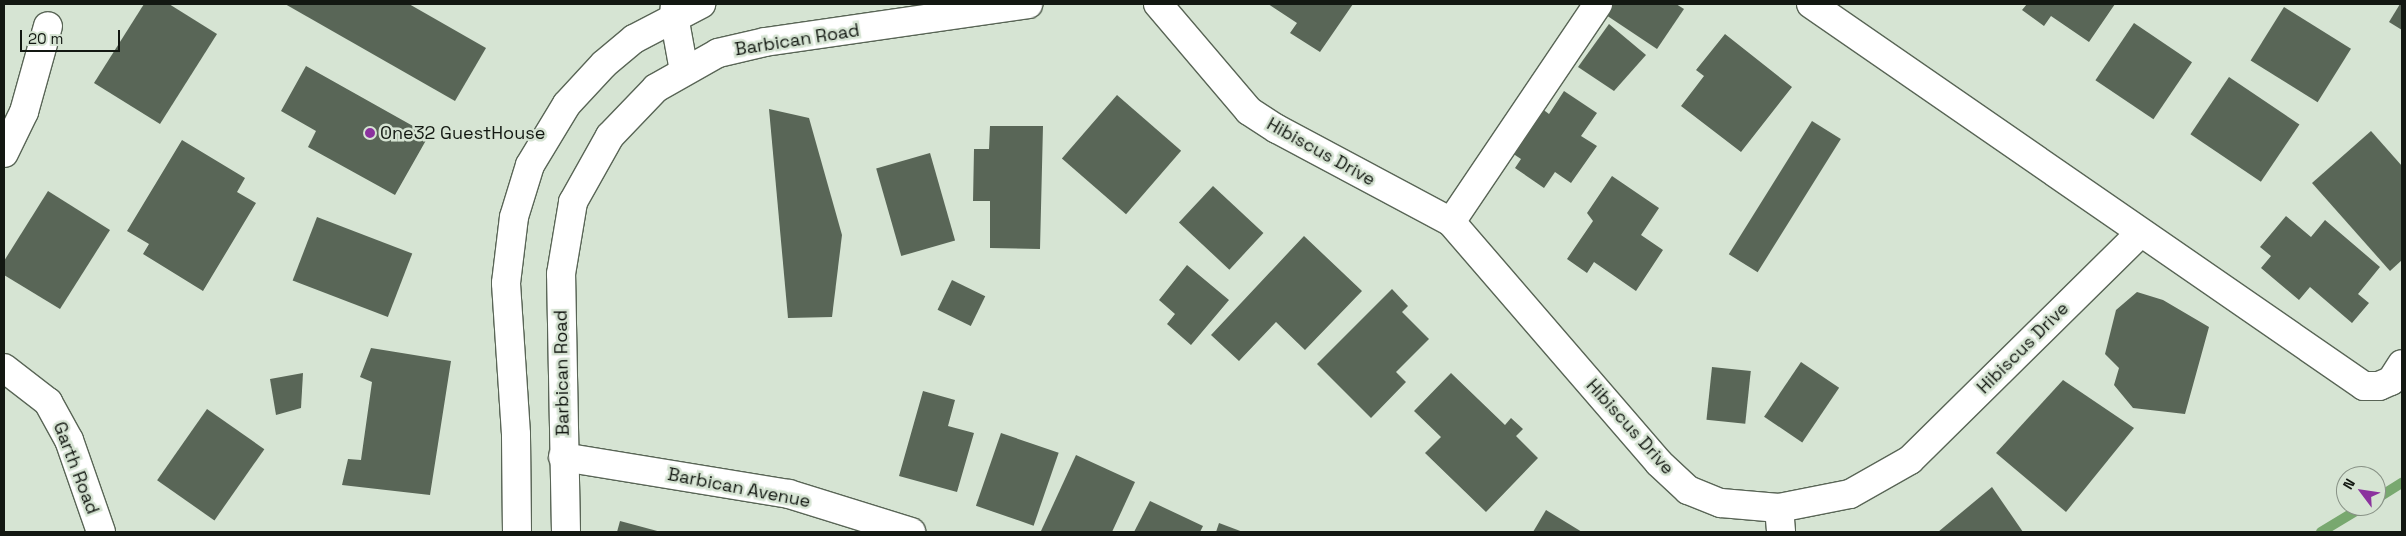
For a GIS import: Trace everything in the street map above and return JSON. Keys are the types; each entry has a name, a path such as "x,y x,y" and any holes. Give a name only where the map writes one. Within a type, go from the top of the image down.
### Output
{"street":[{"path":"517,532 516,434 506,283 517,209 530,165 567,104 604,64 634,38 675,10 701,4"},
{"name":"Barbican Road","path":"566,532 563,457 561,274 573,202 610,136 656,88 718,53 765,42 1028,4"},
{"name":"Hibiscus Drive","path":"1158,4 1249,111 1277,130 1451,222 1660,463 1688,490 1721,503 1780,520 1850,494 1910,460 2140,233"},
{"path":"1451,222 1598,4"},
{"path":"1811,4 2364,386 2379,386 2391,381 2402,364"},
{"path":"675,10 684,71"},
{"path":"4,152 24,112 48,26"},
{"name":"Garth Road","path":"4,368 48,402 69,440 101,532"},
{"name":"Barbican Avenue","path":"563,457 789,494 910,532"}],"building":[{"path":"144,4 169,4 217,34 160,124 94,83"},
{"path":"285,4 409,4 486,48 455,101"},
{"path":"1268,4 1353,4 1320,52 1290,33 1297,23"},
{"path":"1613,4 1676,4 1684,9 1657,49 1606,15"},
{"path":"2027,4 2115,4 2089,42 2051,16 2044,26 2022,10"},
{"path":"2400,4 2402,4 2402,30 2389,22"},
{"path":"2284,7 2351,49 2318,102 2251,60"},
{"path":"2134,23 2192,62 2153,119 2095,80"},
{"path":"1609,24 1646,55 1614,91 1578,67"},
{"path":"1725,34 1792,87 1741,152 1681,106 1704,76 1696,70"},
{"name":"One32 GuestHouse","path":"306,66 429,135 395,195 308,147 316,131 281,111"},
{"path":"2229,77 2299,125 2261,182 2190,134"},
{"path":"1564,91 1597,113 1581,136 1597,146 1571,183 1555,172 1544,188 1515,168 1521,159 1506,149 1537,105 1549,114"},
{"path":"1117,95 1181,151 1126,214 1062,158"},
{"path":"769,109 809,118 842,235 832,317 788,318"},
{"path":"1812,121 1841,139 1758,272 1729,254"},
{"path":"990,126 1043,126 1040,249 990,248 990,201 973,201 974,149 989,149"},
{"path":"2371,131 2402,166 2402,260 2390,271 2312,183"},
{"path":"182,140 245,178 237,192 256,203 203,291 143,254 149,244 127,231"},
{"path":"930,153 955,240 901,256 876,168"},
{"path":"1612,176 1659,208 1641,235 1663,250 1636,291 1594,262 1587,273 1567,259 1593,221 1587,213"},
{"path":"1213,186 1263,233 1229,270 1179,223"},
{"path":"48,191 110,230 60,309 4,275 4,261"},
{"path":"2286,216 2311,237 2325,220 2380,267 2358,294 2369,303 2352,323 2310,287 2299,300 2261,268 2271,256 2260,247"},
{"path":"317,217 412,254 388,317 293,280"},
{"path":"1304,236 1362,291 1305,350 1276,322 1239,361 1211,335"},
{"path":"1187,265 1229,300 1191,345 1167,324 1175,314 1159,300"},
{"path":"952,280 985,296 971,326 938,310"},
{"path":"1392,289 1408,306 1402,312 1429,339 1396,372 1406,382 1371,418 1317,364"},
{"path":"2137,292 2163,300 2209,327 2185,414 2133,408 2114,385 2119,368 2105,354 2116,310"},
{"path":"371,348 451,361 430,495 342,485 348,459 361,460 372,382 360,377"},
{"path":"1801,362 1839,388 1802,442 1764,417"},
{"path":"1712,367 1751,371 1745,424 1706,420"},
{"path":"303,373 301,408 276,415 270,379"},
{"path":"1451,373 1505,425 1511,418 1523,429 1516,436 1538,458 1486,512 1425,453 1441,437 1414,411"},
{"path":"2063,380 2134,428 2066,512 1996,453"},
{"path":"923,391 955,400 948,426 974,433 957,492 899,476"},
{"path":"207,409 264,449 214,520 157,480"},
{"path":"1001,433 1059,453 1034,526 976,506"},
{"path":"1076,455 1135,482 1112,532 1041,531"},
{"path":"1992,487 2023,532 1938,532"},
{"path":"1150,501 1203,526 1200,532 1134,532"},
{"path":"1546,510 1582,532 1533,532"},
{"path":"620,521 661,532 617,532"},
{"path":"1219,523 1243,532 1216,532"}],"waterway":[{"path":"2386,493 2402,483"},
{"path":"2321,532 2347,516"}],"place":[{"name":"One32 GuestHouse","path":"370,133"}]}
